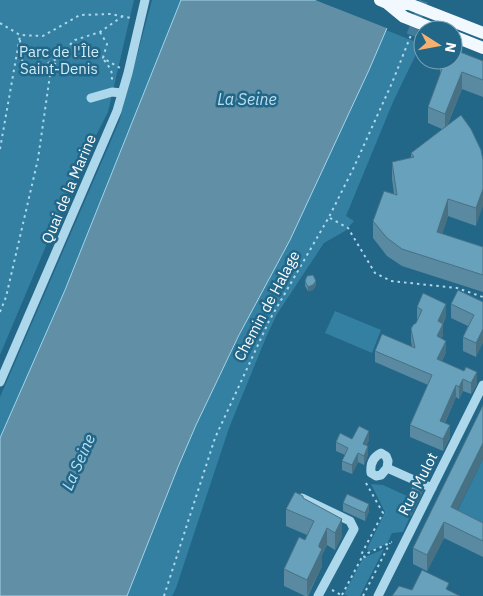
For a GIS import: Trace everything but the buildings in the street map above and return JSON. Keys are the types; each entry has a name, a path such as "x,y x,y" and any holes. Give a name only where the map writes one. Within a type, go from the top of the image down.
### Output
{"main road":[{"path":"384,1 409,4 483,33"},
{"path":"384,1 404,16 413,20"},
{"path":"463,40 483,47"}],"street":[{"name":"Quai de la Marine","path":"0,382 108,131 128,73 145,0"},
{"path":"91,98 112,92 122,93"},
{"name":"Rue Mulot","path":"378,596 483,385"},
{"path":"381,453 386,456 388,462 386,468 381,475 376,476 372,473 371,467 375,456 381,453"},
{"path":"386,468 432,488"},
{"path":"302,498 350,520 354,529 318,596"}],"path":[{"path":"0,23 20,35 43,36 80,15 111,14 141,20"},
{"path":"0,312 6,297 38,158 50,75 57,59 75,40 100,32 123,16"},
{"path":"100,32 107,44 103,58"},
{"path":"20,35 21,58 28,69 32,70 57,59"},
{"path":"0,149 20,35"},
{"name":"Chemin de Halage","path":"164,596 215,438 269,321 329,217 374,124 411,35"},
{"path":"103,58 128,73"},
{"path":"103,58 112,71 113,76 109,89 105,94"},
{"path":"329,217 348,228 375,273 391,281 457,288 483,298"},
{"path":"342,596 362,557 361,553 382,513 364,480 371,467"},
{"path":"362,557 408,535"},
{"path":"363,596 390,543"},
{"path":"364,550 368,553"}],"green space":[{"name":"Parc de l'Île Saint-Denis","path":"0,0 134,0 108,112 75,177 0,355"},
{"path":"152,0 181,0 65,290 0,438 0,397 119,122"},
{"path":"386,30 413,41 413,61 393,102 346,216 354,221 345,231 324,243 277,314 229,428 172,596 127,596 168,490 195,427 369,70"},
{"path":"335,311 381,330 372,353 325,333"},
{"path":"483,459 483,539 455,516"},
{"path":"371,484 383,485 407,496 405,499 408,501 412,512 403,532 392,533 387,544 369,551 367,549 385,512"},
{"path":"384,549 360,596 344,594 363,558"}],"water":[{"name":"La Seine","path":"181,0 399,0 369,70 290,240 239,335 196,425 127,596 0,596 0,438 65,290"}],"pier":[{"path":"315,0 401,0 389,29"}],"tunnel":[{"path":"411,35 424,0"}]}
